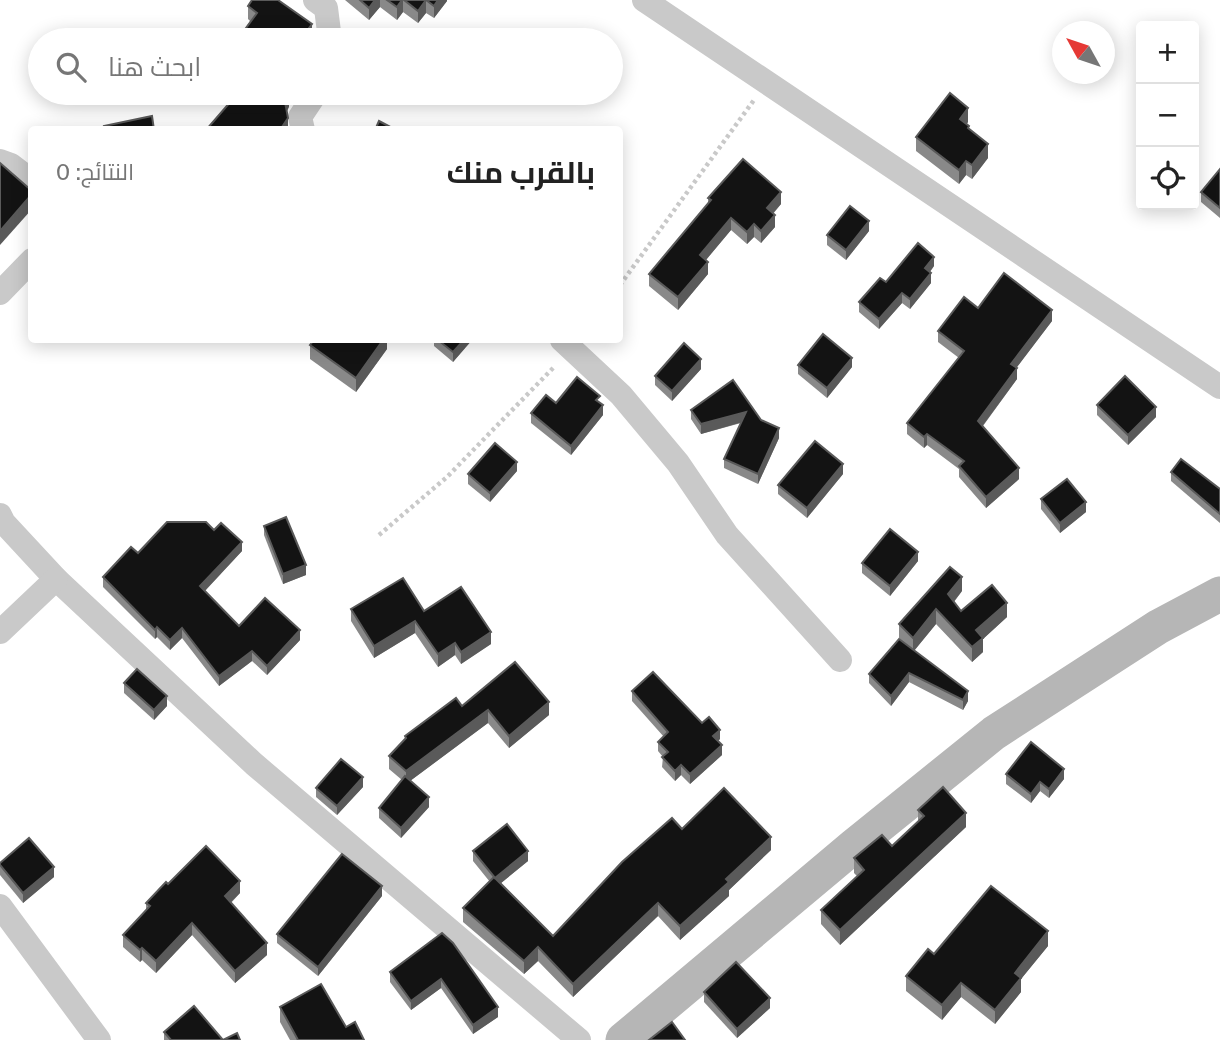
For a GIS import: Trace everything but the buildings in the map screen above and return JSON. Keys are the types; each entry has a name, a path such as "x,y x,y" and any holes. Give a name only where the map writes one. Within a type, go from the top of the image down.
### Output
{"main road":[{"path":"623,1040 854,846 994,733 1158,627 1220,594"}],"street":[{"path":"315,0 326,8 328,28"},
{"path":"644,0 1220,387"},
{"path":"302,126 300,117 308,105"},
{"path":"0,161 12,165 28,178"},
{"path":"0,293 28,264"},
{"path":"568,344 621,395 678,463 727,535 840,660"},
{"path":"0,515 4,523 56,579 254,764 579,1040"},
{"path":"0,632 56,579"},
{"path":"0,906 99,1040"}],"path":[{"path":"623,281 767,83"},
{"path":"379,535 447,477 568,344"}]}
